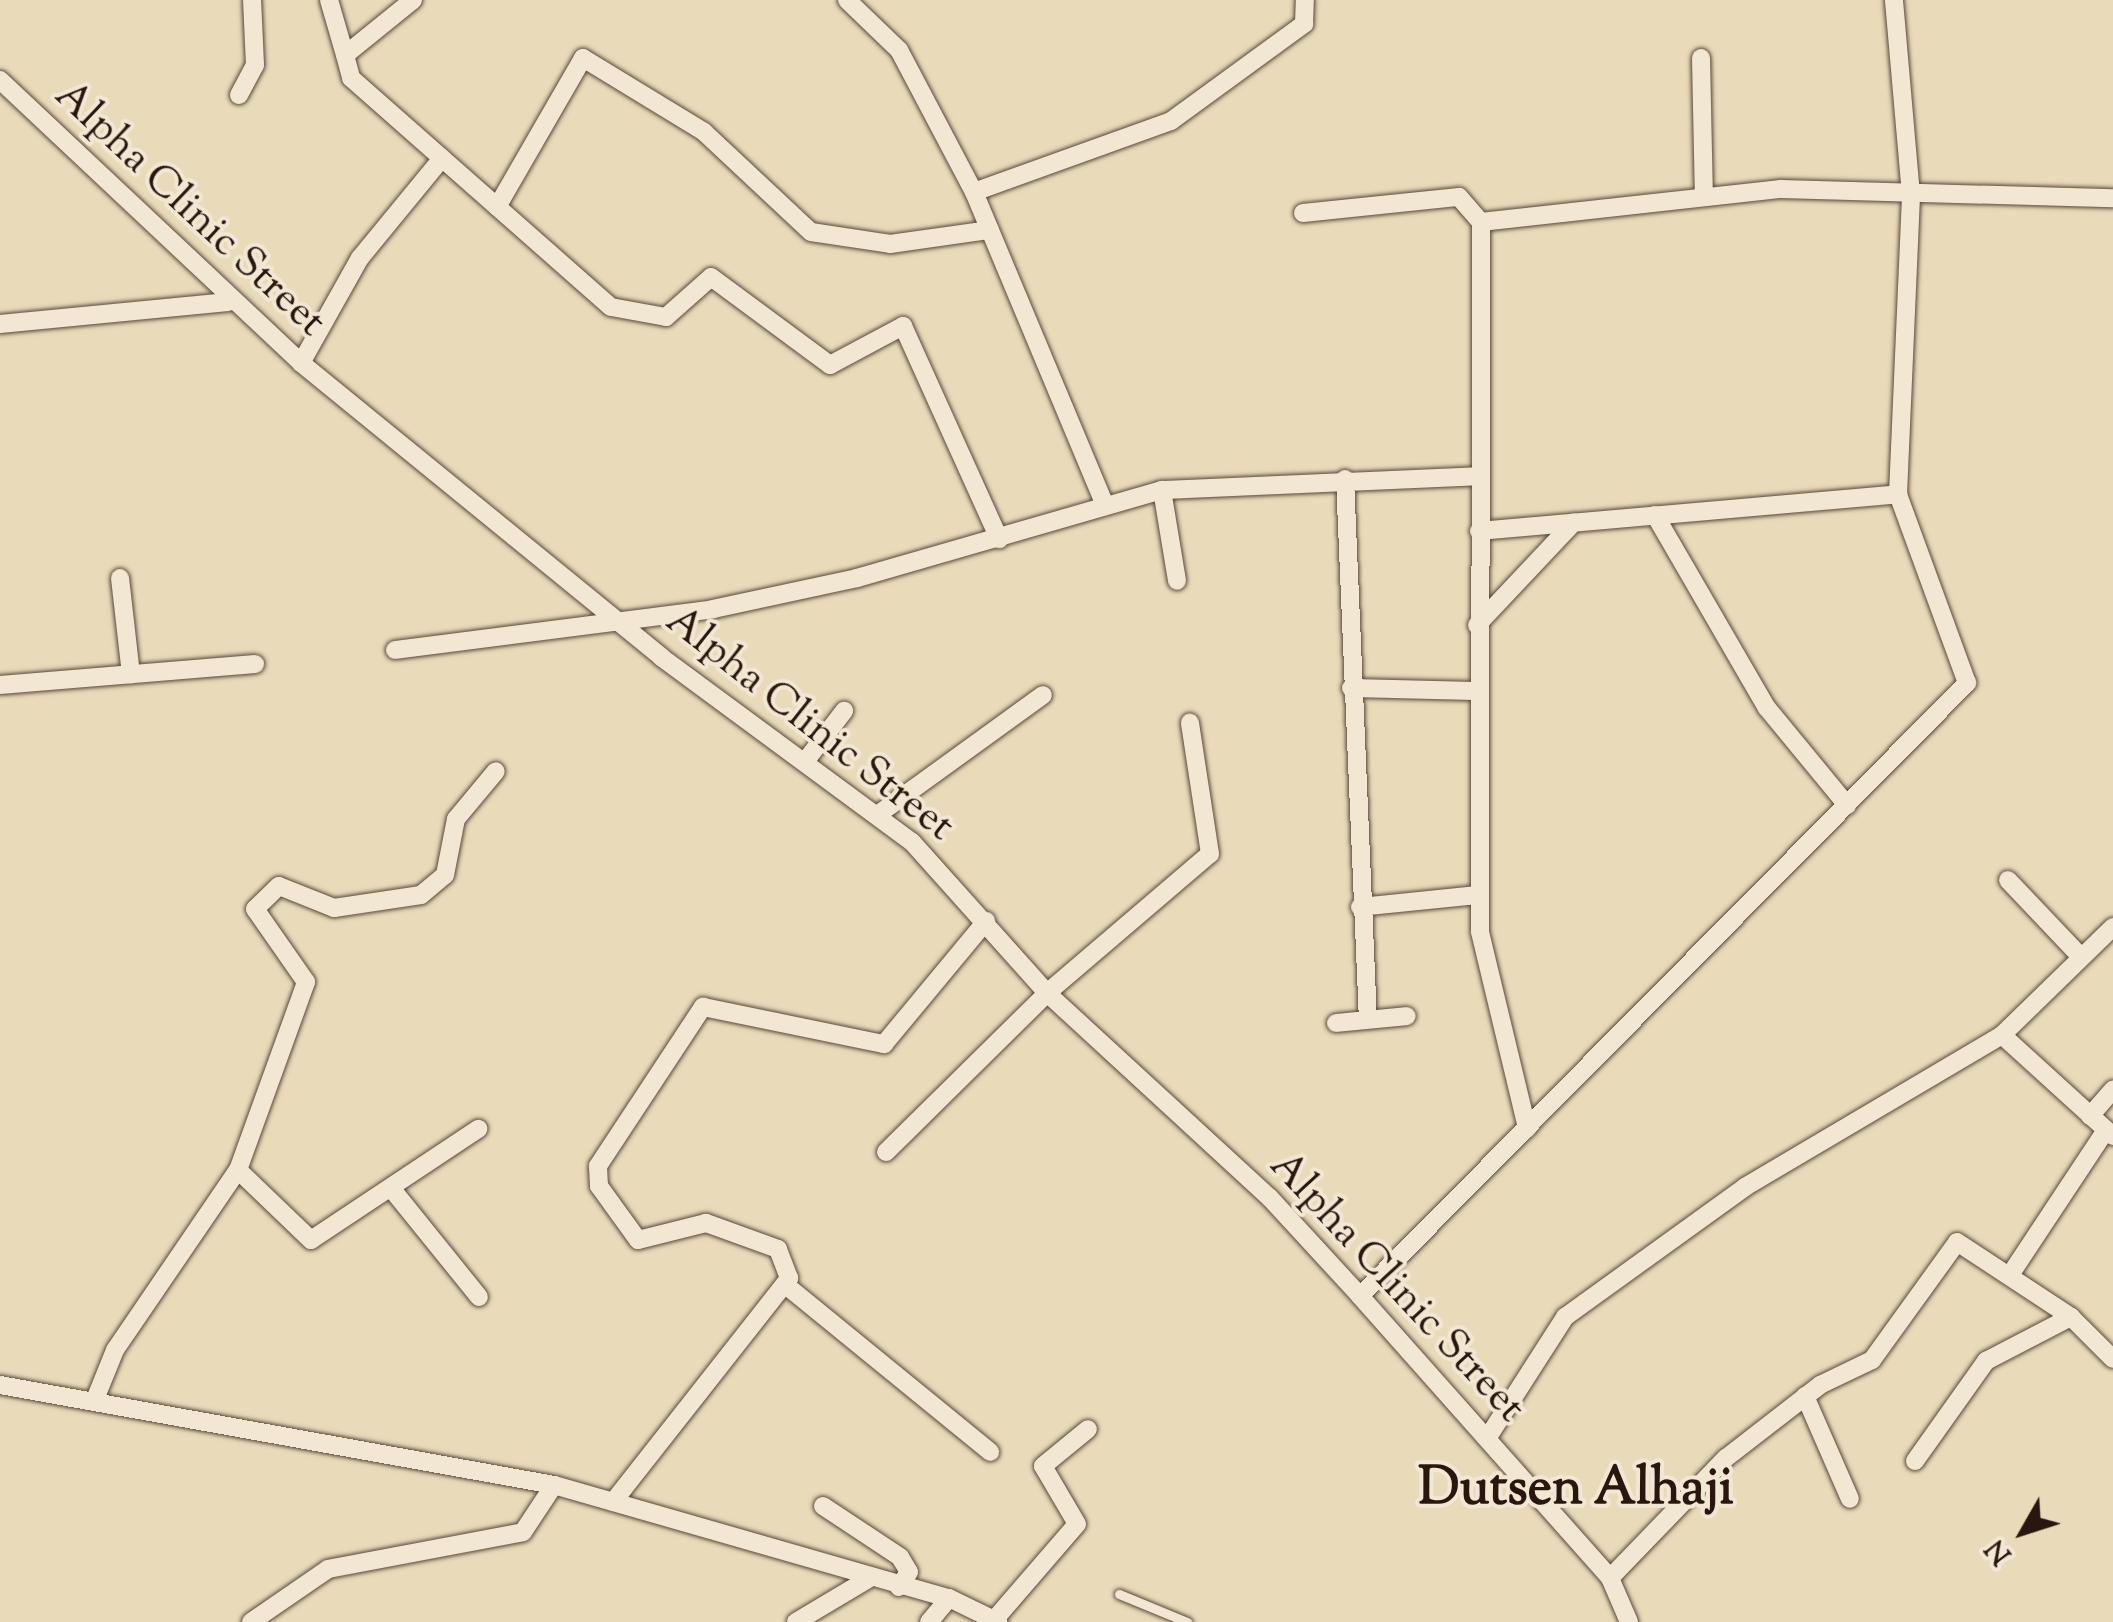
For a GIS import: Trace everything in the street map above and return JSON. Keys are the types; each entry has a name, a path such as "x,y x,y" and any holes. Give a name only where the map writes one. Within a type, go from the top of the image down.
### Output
{"street":[{"path":"239,95 255,65 252,0"},
{"path":"329,0 351,78 611,307 666,316 711,277 830,365 903,326 999,539"},
{"path":"346,55 413,0"},
{"path":"847,0 900,50 974,192 1103,500"},
{"path":"974,192 1171,121 1304,24 1306,0"},
{"path":"1360,1296 1968,683 1898,494 1911,194 1894,0"},
{"path":"497,208 583,58 704,132 811,232 890,244 990,230"},
{"path":"1701,58 1704,196"},
{"name":"Alpha Clinic Street","path":"0,80 228,302 301,363 626,626 880,813 986,921 1047,993 1270,1198 1610,1578 1628,1622"},
{"path":"301,363 360,258 442,158"},
{"path":"1482,222 1704,196 1911,194 2113,198"},
{"path":"1302,213 1459,197 1482,222 1476,690 1478,896 1527,1128"},
{"path":"0,324 228,302"},
{"path":"395,650 626,626 999,539 1103,500 1162,490 1345,478 1480,476"},
{"path":"1345,478 1360,907 1368,1020"},
{"path":"1162,490 1177,581"},
{"path":"1479,530 1898,494"},
{"path":"1655,515 1766,708 1846,805"},
{"path":"1477,624 1574,522"},
{"path":"120,578 131,674"},
{"path":"0,685 255,664"},
{"path":"1351,688 1476,690"},
{"path":"880,813 1044,694"},
{"path":"807,759 844,711"},
{"path":"886,1152 1047,993 1210,854 1190,723"},
{"path":"94,1402 125,1334 238,1170 306,982 256,909 279,886 334,908 421,895 446,875 456,819 496,771"},
{"path":"2008,880 2080,956"},
{"path":"1360,907 1478,896"},
{"path":"986,921 884,1044 703,1006 598,1166 599,1186 638,1240 706,1224 778,1248 788,1287 990,1452"},
{"path":"1488,1438 1550,1333 1620,1274 1745,1187 2002,1035 2113,927"},
{"path":"1336,1023 1406,1016"},
{"path":"2002,1035 2110,1134 2012,1272"},
{"path":"2090,1116 2113,1090"},
{"path":"238,1170 311,1240 478,1129"},
{"path":"391,1188 480,1297"},
{"path":"1610,1578 1714,1469 1805,1396 1885,1348 1957,1242 2012,1272 2072,1316 2113,1359"},
{"path":"613,1502 788,1287"},
{"path":"1915,1461 1986,1361 2072,1316"},
{"path":"0,1385 554,1486 868,1579 949,1598 996,1620 1077,1524 1042,1466 1088,1429"},
{"path":"1805,1396 1850,1499"},
{"path":"251,1622 328,1569 523,1532 554,1486"},
{"path":"824,1506 900,1557 909,1572 900,1587"},
{"path":"796,1622 868,1579"},
{"path":"929,1622 949,1598"}],"lane":[{"path":"1120,1594 1187,1622"}],"district":[{"name":"Dutsen Alhaji","path":"1576,1491"}]}
